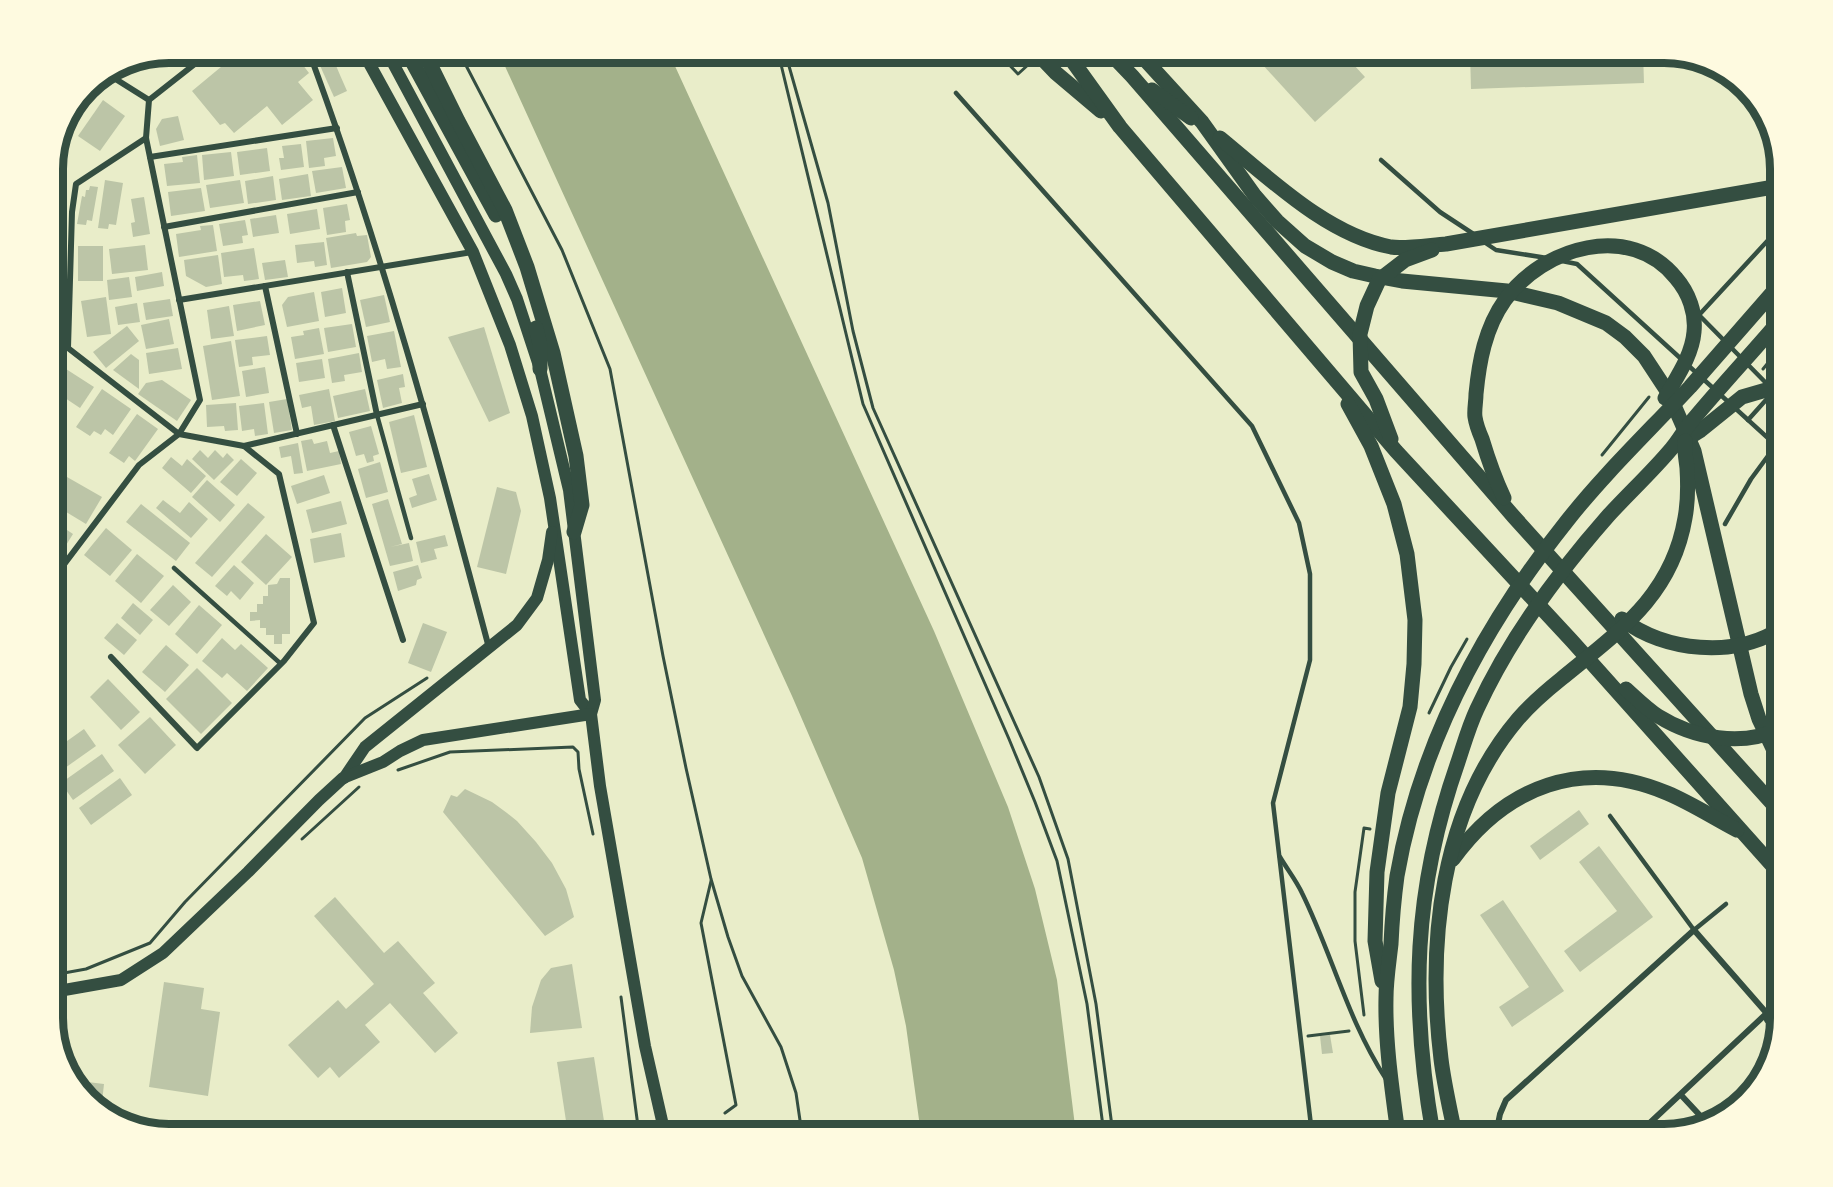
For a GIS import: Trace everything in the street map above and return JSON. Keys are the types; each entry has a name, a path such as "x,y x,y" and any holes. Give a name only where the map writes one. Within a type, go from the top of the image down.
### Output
{"main road":[{"path":"369,63 473,252 510,345 532,416 554,519 580,700 591,714"},
{"path":"393,63 506,274 517,299 540,369 569,490 595,700 591,714 600,786 645,1046 663,1124"},
{"path":"413,63 490,201 509,243 523,280 540,344 540,369"},
{"path":"429,63 491,181 516,237 553,353 576,456 582,505 574,532"},
{"path":"1046,63 1120,127"},
{"path":"1074,63 1120,127 1396,451 1572,641 1770,863"},
{"path":"1120,63 1514,517 1770,801"},
{"path":"1148,63 1202,122 1255,196 1277,221 1305,246 1332,262 1353,271 1402,281 1498,290 1557,303 1605,322 1625,337 1644,356 1669,394 1694,451 1751,694 1770,742"},
{"path":"1132,76 1216,135 1315,214 1358,237 1392,247 1446,244 1770,188"},
{"path":"1396,451 1376,399 1361,372 1360,334 1367,306 1379,280 1405,260 1446,244"},
{"path":"1514,517 1494,477 1474,417 1479,364 1493,320 1514,289 1552,260 1588,247 1623,246 1658,259 1670,270 1689,297 1694,332 1685,362 1648,430"},
{"path":"1397,1124 1387,1043 1386,997 1397,877 1419,786 1452,701 1506,607 1568,520 1770,295"},
{"path":"1431,1124 1419,1033 1419,942 1428,868 1442,812 1476,710 1523,628 1586,542 1672,448 1691,422 1770,331"},
{"path":"1334,377 1371,447 1394,504 1407,554 1413,596 1415,642 1410,707 1388,793 1377,872 1375,940 1386,997"},
{"path":"1672,448 1701,430 1742,397 1770,390"},
{"path":"1453,1124 1441,1060 1436,997 1440,921 1455,835 1470,794 1486,764 1520,717 1546,692 1633,620 1653,596 1669,568 1685,518 1687,468 1684,452 1685,432"},
{"path":"63,990 121,980 163,953 343,778 365,747 517,625 537,598 548,560 554,519"},
{"path":"1572,580 1629,624 1663,641 1696,648 1718,647 1746,644 1770,636"},
{"path":"1572,641 1647,708 1678,726 1719,738 1736,739 1770,731"},
{"path":"343,778 384,762 423,740 591,714"},
{"path":"1449,864 1475,831 1496,812 1517,798 1569,779 1618,779 1668,793 1745,835"}],"street":[{"path":"63,566 140,465 179,434 200,400 146,138 149,100 196,63"},
{"path":"313,63 358,192 423,404 489,648"},
{"path":"114,78 149,100"},
{"path":"150,157 337,128"},
{"path":"146,138 76,184 72,212 68,348 179,434 244,446 423,404"},
{"path":"164,227 358,192"},
{"path":"179,300 473,252"},
{"path":"347,272 377,415"},
{"path":"265,286 297,434"},
{"path":"333,425 403,640"},
{"path":"111,657 198,748 280,664 314,623 279,474 244,446"},
{"path":"1498,1124 1506,1100 1694,930 1770,1015"},
{"path":"1649,1124 1770,1023"},
{"path":"1681,1095 1701,1117"}],"lane":[{"path":"956,93 1252,426 1299,523 1310,574 1310,660 1273,803 1311,1124"},
{"path":"1381,160 1440,212 1496,249 1577,264 1770,440"},
{"path":"1770,238 1699,315 1732,349 1770,382"},
{"path":"1732,349 1739,341"},
{"path":"1748,420 1770,396"},
{"path":"377,415 411,538"},
{"path":"1725,524 1751,479 1770,456"},
{"path":"174,568 280,664"},
{"path":"1610,816 1694,930 1726,904"},
{"path":"1279,854 1302,892 1372,1058 1393,1089"}],"path":[{"path":"465,63 562,250 610,369 663,656 711,879 742,976 781,1047 796,1094 800,1124"},
{"path":"781,63 863,404 1009,739 1057,861 1087,1004 1103,1124"},
{"path":"788,63 828,203 853,332 873,408 1039,777 1068,859 1096,1004 1112,1124"},
{"path":"1008,63 1018,74"},
{"path":"63,973 86,969 150,943 185,902 365,718 431,676"},
{"path":"396,770 450,752 573,747 578,752 579,769 594,838"},
{"path":"300,841 366,781"},
{"path":"711,879 701,923 736,1105 725,1113"},
{"path":"620,991 638,1124"},
{"path":"1300,1037 1358,1029"}],"shaded area":[{"path":"504,63 674,63 934,631 1008,807 1035,889 1057,980 1075,1124 920,1124 906,1026 894,970 862,858 792,696"}],"building":[{"path":"226,63 301,63 309,73 298,82 313,100 282,125 267,106 234,133 225,123 220,125 192,91"},
{"path":"319,63 335,63 347,91 334,97"},
{"path":"1261,63 1352,63 1365,77 1315,122"},
{"path":"1470,63 1643,63 1644,83 1471,89"},
{"path":"103,100 125,116 100,151 78,136"},
{"path":"178,116 184,140 160,146 156,129 162,119"},
{"path":"333,138 336,156 324,158 325,166 309,168 306,141"},
{"path":"301,144 304,167 281,170 279,158 284,158 282,146"},
{"path":"267,148 270,171 240,175 237,152"},
{"path":"231,152 234,176 204,180 202,155"},
{"path":"197,155 200,183 167,186 164,164 183,162 182,157"},
{"path":"342,167 346,188 316,193 312,171"},
{"path":"308,174 311,196 282,200 279,179"},
{"path":"273,176 276,200 248,204 245,181"},
{"path":"105,180 123,183 116,225 109,224 108,229 98,228"},
{"path":"240,180 244,203 210,208 206,185"},
{"path":"90,186 98,187 92,221 87,220 86,225 77,224 82,196 85,197 86,190 89,190"},
{"path":"201,188 205,211 171,216 168,192"},
{"path":"144,197 150,234 133,237 131,223 135,222 131,199"},
{"path":"347,204 350,220 345,221 346,232 327,235 323,208"},
{"path":"317,209 320,229 290,234 287,214"},
{"path":"276,215 279,233 253,237 250,219"},
{"path":"245,220 248,235 242,236 243,243 223,246 219,224"},
{"path":"213,225 217,251 179,257 176,234 201,230 200,226"},
{"path":"356,233 357,236 367,235 371,257 367,262 331,268 326,238"},
{"path":"324,242 327,265 315,267 314,261 297,263 295,245"},
{"path":"145,245 148,270 112,274 109,249"},
{"path":"78,246 103,246 103,281 78,281"},
{"path":"254,248 259,279 244,281 243,275 224,277 221,253"},
{"path":"218,255 222,284 206,287 186,276 184,260"},
{"path":"285,260 288,277 265,280 262,263"},
{"path":"162,272 164,286 137,291 135,277"},
{"path":"129,277 132,297 109,300 107,280"},
{"path":"342,288 346,313 325,317 321,292"},
{"path":"314,292 319,321 287,327 282,305 288,297"},
{"path":"384,295 390,322 366,327 360,300"},
{"path":"106,297 111,334 87,337 81,301"},
{"path":"170,299 173,316 146,320 143,303"},
{"path":"260,301 265,325 237,331 233,305"},
{"path":"137,303 140,322 118,325 115,307"},
{"path":"229,306 234,336 211,339 207,310"},
{"path":"169,319 174,344 146,349 141,325"},
{"path":"352,324 356,347 328,352 324,328"},
{"path":"127,326 139,341 106,368 93,352"},
{"path":"484,327 510,413 489,422 448,337"},
{"path":"319,328 324,354 295,359 291,337 304,335 303,331"},
{"path":"394,331 401,367 387,369 385,359 372,362 367,336"},
{"path":"267,336 270,355 252,357 253,365 239,367 235,340"},
{"path":"231,341 240,396 212,400 203,346"},
{"path":"178,348 182,369 149,374 146,353"},
{"path":"359,353 362,372 344,375 345,381 332,383 328,359"},
{"path":"131,354 139,360 139,389 113,370"},
{"path":"322,359 325,378 299,382 296,363"},
{"path":"265,367 269,393 246,397 242,371"},
{"path":"66,369 94,387 80,408 63,397 63,374"},
{"path":"403,374 405,387 399,388 402,403 383,408 377,380"},
{"path":"162,380 191,400 177,421 138,394 146,383"},
{"path":"102,389 131,409 113,435 105,429 101,435 94,431 90,436 76,427"},
{"path":"329,389 335,421 314,425 311,406 302,408 299,395"},
{"path":"365,389 370,411 338,418 333,396"},
{"path":"287,399 292,430 274,433 269,402"},
{"path":"236,403 238,430 225,431 224,426 207,427 206,405"},
{"path":"264,403 268,434 255,436 254,429 242,431 239,406"},
{"path":"137,414 158,429 135,461 129,456 124,463 109,453"},
{"path":"414,415 427,467 401,473 389,422"},
{"path":"371,426 379,454 373,456 374,461 367,463 364,454 356,456 349,432"},
{"path":"312,439 314,444 327,441 330,453 339,451 341,464 307,471 301,441"},
{"path":"298,443 303,473 294,474 291,456 281,458 279,447"},
{"path":"200,450 208,458 215,450 223,458 227,453 234,460 214,480 192,459"},
{"path":"171,457 182,466 187,459 206,476 191,493 162,468"},
{"path":"241,459 257,473 237,496 220,482"},
{"path":"380,462 388,492 366,498 358,469"},
{"path":"429,474 437,500 412,508 409,498 417,495 412,479"},
{"path":"63,475 102,497 86,524 63,510"},
{"path":"324,475 330,493 297,504 291,486"},
{"path":"207,480 235,505 220,522 192,497"},
{"path":"497,487 516,492 521,511 506,574 477,567"},
{"path":"388,499 402,544 390,547 409,543 413,561 390,566 372,504"},
{"path":"163,500 180,513 189,502 208,519 191,538 156,508"},
{"path":"341,501 347,524 312,533 306,510"},
{"path":"248,503 265,517 212,577 195,563"},
{"path":"141,504 190,543 176,561 126,522"},
{"path":"63,527 73,534 63,550"},
{"path":"106,528 132,550 110,576 84,555"},
{"path":"341,533 345,557 314,563 310,539"},
{"path":"266,534 292,557 266,585 241,562"},
{"path":"445,535 448,546 434,549 437,559 421,563 416,542"},
{"path":"137,554 164,576 141,603 115,581"},
{"path":"234,565 254,583 240,600 231,591 227,596 215,586"},
{"path":"418,565 422,578 417,580 416,585 398,591 393,572"},
{"path":"280,578 290,578 290,634 282,634 282,644 274,644 274,635 266,635 266,628 260,628 260,620 250,621 250,612 257,612 257,604 263,604 263,596 268,596 268,585 277,584"},
{"path":"173,585 191,602 169,626 150,610"},
{"path":"133,603 153,620 140,635 121,618"},
{"path":"199,605 222,625 197,654 175,634"},
{"path":"117,623 137,640 124,655 104,638"},
{"path":"423,623 447,632 431,672 408,663"},
{"path":"222,638 235,650 241,644 268,668 247,691 227,673 222,678 202,661"},
{"path":"166,645 189,665 165,692 142,672"},
{"path":"197,668 232,703 201,734 166,699"},
{"path":"108,679 140,712 121,730 90,697"},
{"path":"150,717 176,745 145,774 118,745"},
{"path":"84,729 96,746 63,769 63,744"},
{"path":"102,754 114,771 73,800 63,786 63,782"},
{"path":"120,778 132,795 91,825 79,808"},
{"path":"465,789 492,802 507,813 536,842 552,863 566,889 574,917 545,936 443,812 451,795 457,797"},
{"path":"1579,810 1589,824 1540,860 1530,846"},
{"path":"1599,846 1653,917 1580,972 1564,951 1617,911 1579,862"},
{"path":"335,897 384,953 398,941 435,983 423,993 458,1033 435,1053 390,1003 365,1025 380,1042 339,1078 330,1067 318,1078 288,1045 338,1000 346,1009 374,984 314,916"},
{"path":"1503,900 1564,991 1512,1027 1499,1007 1529,987 1480,915"},
{"path":"572,964 582,1028 530,1033 532,1007 541,980 551,968"},
{"path":"164,982 204,988 201,1009 220,1012 208,1096 149,1087"},
{"path":"1330,1035 1333,1053 1322,1054 1320,1036"},
{"path":"594,1057 604,1124 566,1124 557,1062"},
{"path":"85,1082 104,1084 102,1100"}]}
